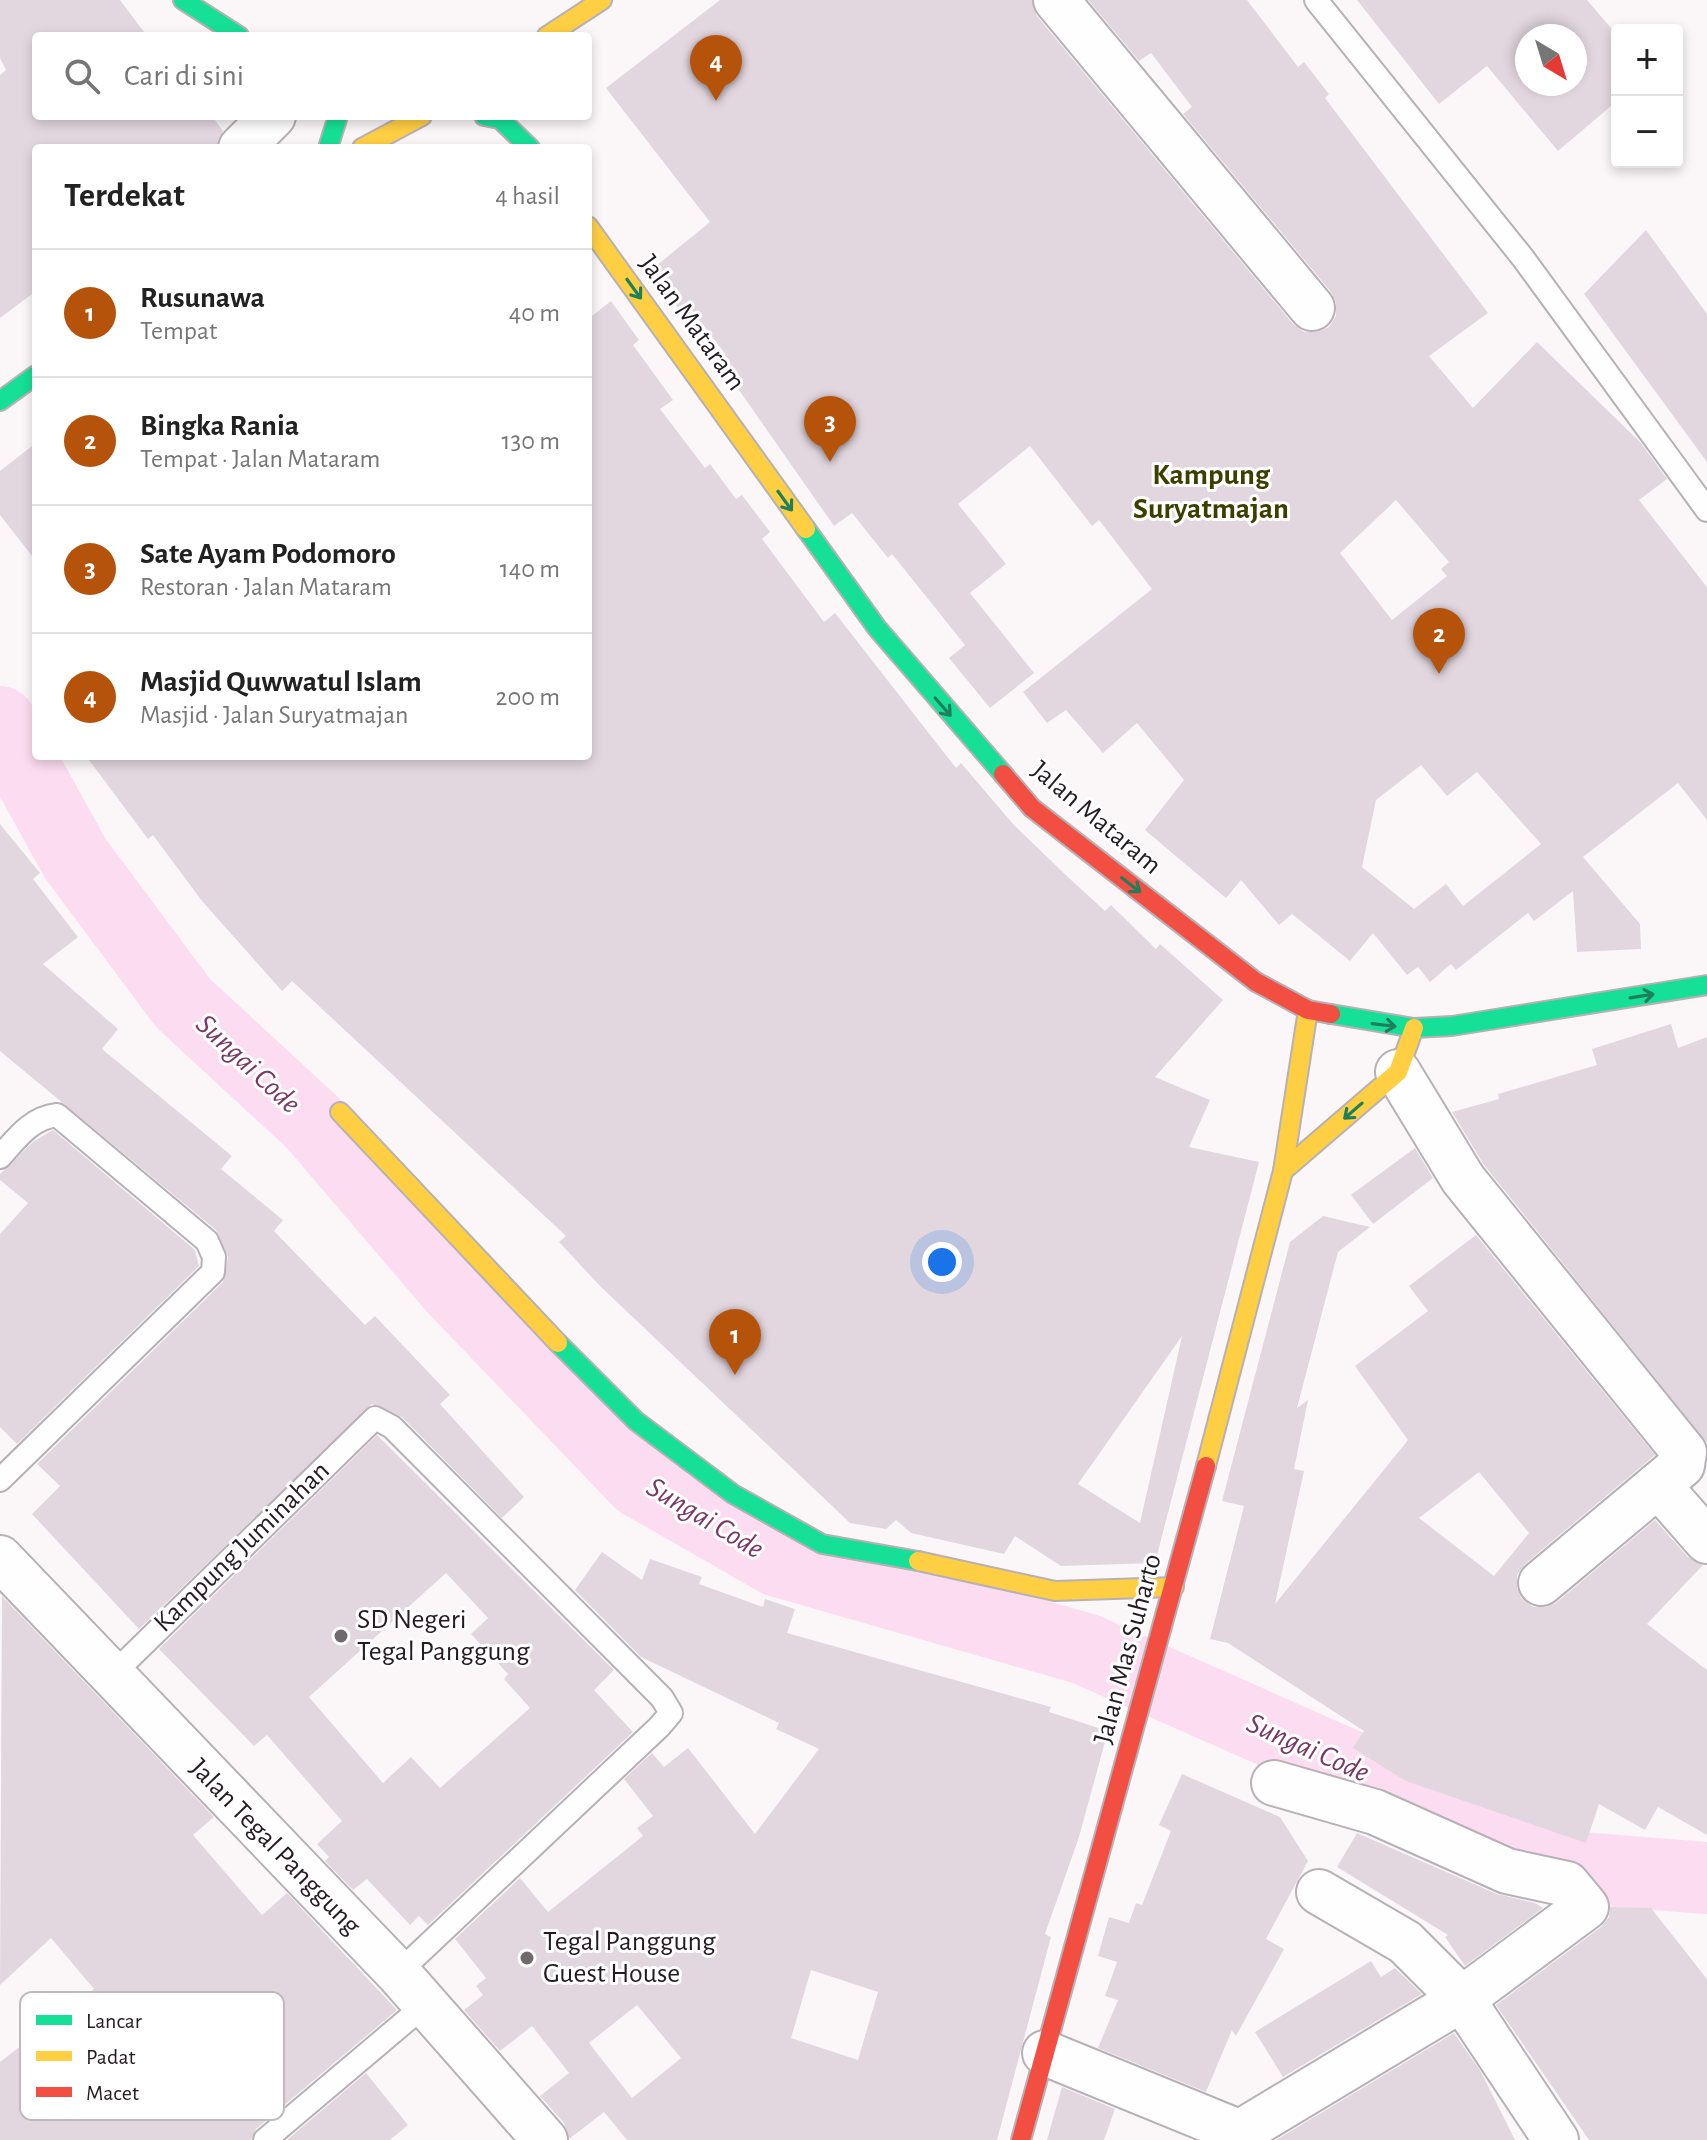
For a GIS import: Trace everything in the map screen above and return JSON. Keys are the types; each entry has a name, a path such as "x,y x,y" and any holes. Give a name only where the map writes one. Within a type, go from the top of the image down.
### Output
{"street":[{"path":"183,0 233,32"},
{"path":"553,32 602,0"},
{"path":"1056,0 1312,308"},
{"path":"245,144 269,120"},
{"path":"329,144 337,120"},
{"path":"370,144 414,120"},
{"path":"501,120 526,144"},
{"name":"Jalan Mataram","path":"592,232 877,628 1032,808 1256,982 1308,1010 1414,1028 1452,1026 1707,985"},
{"path":"0,401 32,378"},
{"name":"Jalan Mas Suharto","path":"1021,2140 1174,1587 1283,1171 1308,1010"},
{"path":"1283,1171 1398,1072 1414,1028"},
{"path":"1398,1072 1463,1179 1684,1452 1682,1465 1541,1583"},
{"path":"340,1112 504,1289 636,1421 733,1494 822,1544 902,1557 1055,1591 1174,1587"},
{"path":"1658,1485 1707,1541"},
{"name":"Jalan Tegal Panggung","path":"0,1558 110,1677 412,1989 545,2140"},
{"path":"1045,2053 1236,2131 1371,2057 1462,1999 1586,1907 1567,1884 1507,1871 1375,1812 1274,1783"},
{"path":"1319,1892 1405,1942 1462,1999 1556,2140"}],"lane":[{"path":"1316,0 1523,258 1707,510"},
{"path":"0,1157 24,1129 43,1117 57,1115 207,1241 214,1257 213,1272 0,1480"},
{"name":"Kampung Juminahan","path":"110,1677 375,1418 392,1427 662,1698 671,1713 412,1989"},
{"path":"265,2140 412,1989"}],"building":[{"path":"0,0 120,0 144,32 32,32 32,120 215,120 223,131 218,144 32,144 32,294 0,318 0,75 6,70 0,58"},
{"path":"720,0 1032,0 1037,16 1293,324 1304,332 1317,332 1329,327 1336,316 1336,303 1331,292 1183,114 1192,107 1151,53 1139,61 1088,0 1247,0 1298,67 1304,62 1329,94 1325,98 1488,313 1429,356 1473,408 1537,342 1640,442 1667,479 1639,500 1707,587 1707,820 1678,783 1583,857 1640,924 1641,949 1577,952 1573,891 1534,921 1528,913 1456,970 1451,964 1430,982 1418,967 1407,975 1373,933 1350,961 1292,914 1279,925 1241,880 1226,898 1145,830 1184,780 1137,723 1103,753 1066,710 1047,723 1023,692 1152,589 1099,520 1092,526 1030,446 958,504 1006,564 970,593 1034,673 990,708 949,658 965,645 892,554 888,558 852,513 834,526 718,360 726,355 687,304 679,310 651,270 710,222 606,88","holes":["1396,500 1449,562 1441,569 1447,576 1392,620 1340,553","1421,765 1447,796 1477,772 1541,844 1463,906 1446,884 1414,909 1362,867 1376,800"]},
{"path":"1357,0 1587,0 1611,28 1611,106 1558,151 1487,66 1439,104"},
{"path":"1646,230 1707,314 1707,462 1584,294"},
{"path":"611,301 639,340 633,345 673,400 660,409 705,468 710,464 736,499 742,495 770,532 762,539 824,622 835,613 956,768 961,763 1013,824 1070,879 1105,911 1111,905 1156,949 1160,944 1223,1000 1155,1077 1210,1100 1189,1147 1259,1162 1155,1563 1061,1566 1015,1536 1004,1554 911,1533 896,1520 886,1529 850,1523 600,1286 559,1242 566,1236 292,981 282,991 202,901 153,835 148,839 89,760 592,760 592,316","holes":["1182,1336 1140,1523 1078,1484"]},
{"path":"32,446 32,556 0,515 0,471"},
{"path":"0,824 40,873 33,879 78,937 43,964 118,1029 102,1049 232,1156 221,1169 283,1220 274,1231 365,1325 375,1316 450,1395 440,1404 524,1497 502,1518 402,1417 372,1404 139,1629 32,1514 60,1486 37,1464 223,1282 228,1257 216,1230 0,1051"},
{"path":"1671,1024 1678,1048 1707,1037 1707,1443 1484,1165 1452,1112 1499,1099 1498,1094 1597,1065 1592,1049"},
{"path":"53,1130 195,1250 199,1266 17,1444 0,1427 0,1234 28,1203 0,1180 0,1174 34,1141"},
{"path":"1415,1148 1433,1178 1373,1224 1351,1195"},
{"path":"1323,1216 1370,1227 1338,1252 1297,1408 1308,1400 1294,1469 1304,1471 1275,1604 1408,1440 1355,1366 1428,1311 1409,1286 1476,1235 1655,1455 1525,1564 1517,1575 1521,1598 1533,1607 1556,1603 1655,1520 1688,1557 1703,1565 1647,1624 1707,1670 1707,1835 1658,1807 1645,1830 1599,1804 1586,1843 1406,1781 1353,1748 1364,1731 1228,1643 1210,1639 1244,1506 1222,1501 1290,1242","holes":["1479,1472 1529,1533 1494,1576 1419,1518"]},
{"path":"377,1435 614,1670 594,1690 633,1732 428,1925 419,1916 410,1925 367,1879 353,1890 325,1861 329,1857 317,1844 342,1821 267,1735 254,1746 159,1649","holes":["446,1573 488,1618 471,1634 508,1674 504,1679 530,1708 440,1788 411,1757 383,1783 309,1697"]},
{"path":"602,1552 642,1580 650,1559 702,1577 699,1584 763,1607 765,1599 795,1609 787,1633 1051,1707 1049,1712 1108,1731 1079,1837 1045,1934 1051,1937 997,2140 627,2140 604,2112 569,2139 564,2123 540,2096 569,2073 532,2026 500,2051 464,2010 483,1995 476,1986 486,1978 455,1939 520,1878 548,1912 643,1836 637,1828 653,1816 624,1779 652,1753 664,1767 688,1748 755,1834 819,1749 776,1729 779,1723 641,1657 575,1590","holes":["811,1970 878,1992 858,2060 791,2038","637,2005 681,2058 632,2098 589,2043"]},
{"path":"2,1596 214,1817 193,1835 262,1915 287,1893 397,2010 284,2105 284,1992 90,1992 94,1989 51,1938 0,1985"},
{"path":"1182,1774 1280,1817 1308,1861 1266,1939 1284,1949 1236,2036 1232,2030 1206,2092 1098,2048 1118,2000 1105,1996 1117,1962 1098,1956 1109,1917 1129,1923 1136,1903 1142,1905 1171,1831 1159,1825"},
{"path":"1357,1833 1497,1894 1535,1903 1543,1908 1465,1966 1445,1937 1448,1935 1337,1867"},
{"path":"1610,1907 1651,1908 1707,1979 1707,2140 1589,2140 1496,2005 1601,1927 1609,1917"},
{"path":"1371,1961 1381,1977 1395,1968 1422,1994 1283,2077 1255,2032"},
{"path":"1454,2033 1481,2072 1515,2140 1276,2140"},
{"path":"20,2046 20,2120 267,2120 256,2129 251,2140 0,2140 0,2062"},
{"path":"366,2073 408,2125 390,2140 287,2140"},
{"path":"1062,2087 1115,2109 1104,2140 1047,2140"}],"waterway":[{"name":"Sungai Code","path":"0,722 75,858 183,1003 313,1123 454,1288 640,1482 778,1561 1085,1649 1580,1868 1707,1878"}],"traffic: fast":[{"path":"183,0 233,32"},
{"path":"329,144 337,120"},
{"path":"501,120 526,144"},
{"path":"0,401 32,378"},
{"path":"806,529 877,628 1003,774"},
{"path":"1331,1014 1414,1028 1452,1026 1707,985"},
{"path":"558,1343 636,1421 733,1494 822,1544 918,1561"}],"traffic: slow":[{"path":"553,32 602,0"},
{"path":"370,144 414,120"},
{"path":"592,232 806,529"},
{"path":"1206,1466 1283,1171 1308,1010"},
{"path":"1283,1171 1398,1072 1414,1028"},
{"path":"340,1112 558,1343"},
{"path":"918,1561 1055,1591 1174,1587"}],"traffic: jam":[{"path":"1003,774 1032,808 1256,982 1308,1010 1331,1014"},
{"path":"1021,2140 1206,1466"}],"place":[{"name":"Masjid Quwwatul Islam","path":"716,101"},
{"name":"Sate Ayam Podomoro","path":"830,462"},
{"name":"Bingka Rania","path":"1439,674"},
{"name":"Rusunawa","path":"735,1375"},
{"name":"SD Negeri Tegal Panggung","path":"341,1636"},
{"name":"Tegal Panggung Guest House","path":"527,1958"}],"district":[{"name":"Kampung Suryatmajan","path":"1211,492"}]}
